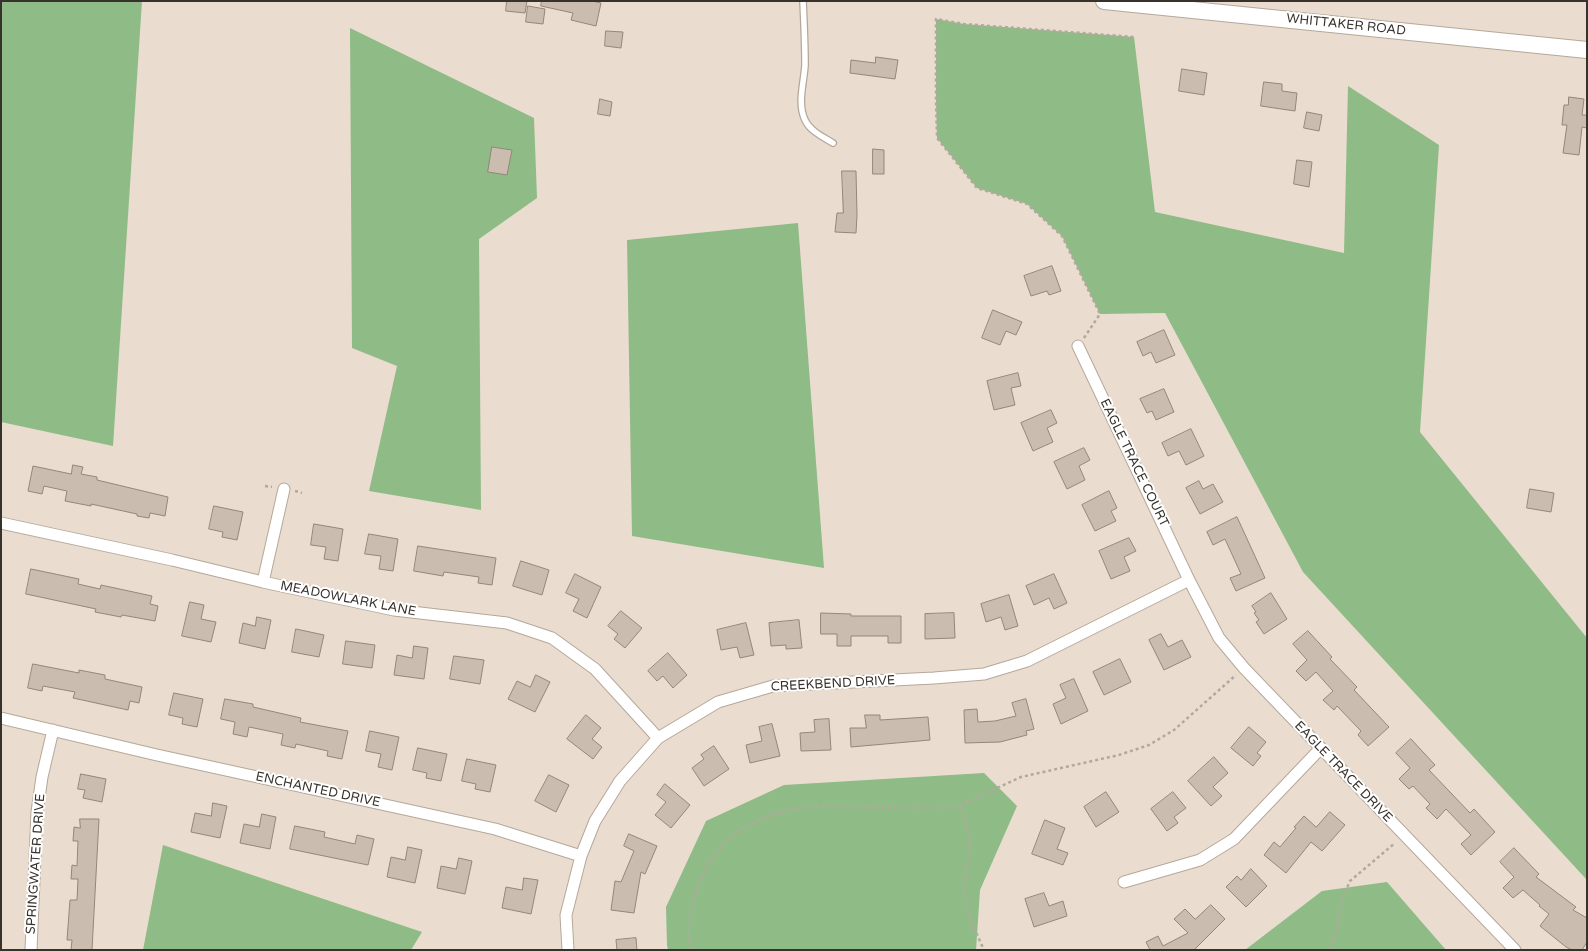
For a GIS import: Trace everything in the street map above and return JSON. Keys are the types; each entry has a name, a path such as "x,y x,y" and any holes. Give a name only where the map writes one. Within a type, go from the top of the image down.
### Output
{"main road":[{"name":"WHITTAKER ROAD","path":"1104,1 1587,50"}],"street":[{"name":"EAGLE TRACE COURT","path":"1078,346 1190,580"},
{"path":"263,582 284,489"},
{"name":"MEADOWLARK LANE","path":"1,523 394,610 507,623 552,638 595,669 658,738"},
{"name":"EAGLE TRACE DRIVE","path":"1190,580 1219,638 1244,668 1320,749 1515,950"},
{"name":"CREEKBEND DRIVE","path":"568,950 566,915 581,856 596,821 620,781 658,738 718,702 773,686 984,674 1027,661 1190,580"},
{"name":"ENCHANTED DRIVE","path":"1,718 157,755 481,826 581,856"},
{"name":"SPRINGWATER DRIVE","path":"31,950 37,812 42,777 53,730"},
{"path":"1124,882 1200,860 1234,839 1320,749"}],"lane":[{"path":"803,1 805,67 801,97 802,110 806,121 814,131 833,143"}],"path":[{"path":"1078,346 1100,314 1062,236 1027,204 976,188 937,138 936,19 964,24 1134,37"},
{"path":"690,950 688,930 692,903 704,871 713,855 731,836 756,821 790,810 823,806 947,808 960,805 1021,777 1119,755 1149,745 1174,730 1244,668"},
{"path":"960,805 967,824 970,846 964,890 969,917 984,950"},
{"path":"1329,950 1336,932 1342,899 1350,881 1404,835"}],"green space":[{"path":"1,1 142,1 113,446 1,422"},
{"path":"936,19 964,24 1134,37 1155,212 1344,253 1348,86 1439,145 1420,432 1587,638 1587,880 1303,572 1165,313 1100,314 1062,236 1027,204 977,188 937,138"},
{"path":"350,28 534,118 537,198 479,239 481,510 369,491 397,366 352,348"},
{"path":"798,223 824,568 632,536 627,240"},
{"path":"984,773 1017,806 980,890 976,950 668,950 666,907 706,821 784,785"},
{"path":"163,845 422,932 411,950 143,950"},
{"path":"1387,882 1446,950 1245,950 1322,891"}],"building":[{"path":"507,1 527,1 525,13 506,11"},
{"path":"542,1 592,1 601,3 596,26 571,20 573,13 541,6"},
{"path":"528,6 545,9 543,24 526,22"},
{"path":"606,31 623,32 621,48 605,46"},
{"path":"876,57 898,60 895,79 850,73 851,60 875,63"},
{"path":"1182,69 1207,73 1204,95 1179,91"},
{"path":"1264,82 1282,84 1282,91 1297,93 1295,111 1261,106"},
{"path":"1569,97 1584,99 1582,115 1587,115 1587,128 1582,127 1579,155 1563,153 1567,125 1562,125 1564,105 1568,105"},
{"path":"600,99 612,102 610,116 598,114"},
{"path":"1307,112 1322,115 1319,131 1304,128"},
{"path":"492,147 512,150 507,175 488,172"},
{"path":"873,149 884,150 884,174 873,174"},
{"path":"1297,160 1312,162 1309,187 1294,184"},
{"path":"842,171 856,171 856,233 835,232 837,213 843,213"},
{"path":"1052,266 1061,291 1049,295 1047,291 1031,296 1024,276"},
{"path":"993,310 1022,322 1016,335 1006,331 1000,345 982,338"},
{"path":"1164,330 1175,355 1156,363 1151,352 1143,356 1137,342"},
{"path":"1018,373 1021,386 1011,388 1015,405 994,410 987,381"},
{"path":"1164,389 1174,412 1156,420 1152,411 1147,413 1140,399"},
{"path":"1051,410 1057,423 1047,428 1053,442 1033,451 1021,423"},
{"path":"1191,429 1204,456 1186,465 1179,451 1168,456 1162,443"},
{"path":"1084,448 1090,460 1079,466 1085,480 1067,489 1054,462"},
{"path":"73,465 83,467 81,474 97,477 97,480 168,497 165,516 150,513 149,518 91,504 91,506 65,501 67,491 44,486 42,494 28,491 33,466 71,474"},
{"path":"1199,481 1203,489 1213,484 1223,502 1200,514 1186,488"},
{"path":"1530,489 1554,493 1551,512 1527,508"},
{"path":"1109,491 1117,508 1111,511 1116,521 1095,531 1082,505"},
{"path":"214,506 243,512 237,540 222,537 223,532 209,529"},
{"path":"1237,517 1265,578 1236,591 1230,578 1241,574 1225,539 1213,545 1207,532"},
{"path":"314,524 343,529 338,561 324,559 326,547 311,545"},
{"path":"369,534 398,539 393,571 379,569 381,556 365,554"},
{"path":"1129,538 1136,551 1124,557 1130,571 1111,579 1099,551"},
{"path":"418,546 496,558 492,585 478,583 479,577 444,572 443,576 414,571"},
{"path":"521,561 549,570 542,595 513,586"},
{"path":"31,569 79,579 78,584 100,589 101,585 152,596 150,604 158,606 155,621 95,612 96,609 26,594"},
{"path":"575,574 601,587 587,618 573,611 579,599 566,593"},
{"path":"1054,574 1067,603 1054,609 1049,598 1034,605 1026,586"},
{"path":"1271,593 1287,619 1264,634 1256,622 1259,620 1254,613 1256,612 1252,606"},
{"path":"1009,595 1018,626 1005,630 1001,617 986,622 981,604"},
{"path":"190,602 204,605 201,619 216,622 211,642 182,636"},
{"path":"621,611 642,628 625,648 614,639 618,634 608,626"},
{"path":"821,613 851,614 851,616 901,616 901,643 888,643 888,636 851,636 851,646 837,646 837,634 821,634"},
{"path":"954,613 955,638 925,639 925,614"},
{"path":"257,617 271,620 265,649 239,643 243,623 255,626"},
{"path":"799,620 802,648 786,649 786,645 771,646 769,623"},
{"path":"746,623 754,655 740,658 737,647 721,650 717,630"},
{"path":"296,629 324,635 319,657 292,652"},
{"path":"1308,631 1332,657 1330,659 1357,687 1354,690 1389,727 1368,746 1358,735 1361,731 1337,706 1334,710 1323,700 1333,691 1316,672 1306,681 1296,671 1307,660 1293,644"},
{"path":"1161,634 1168,647 1182,640 1191,657 1164,670 1149,640"},
{"path":"346,641 375,645 372,668 343,664"},
{"path":"414,646 428,648 424,679 394,675 397,655 412,658"},
{"path":"668,653 687,675 673,688 663,676 657,681 648,671"},
{"path":"454,656 484,660 480,684 450,679"},
{"path":"1120,659 1131,682 1104,695 1093,672"},
{"path":"33,664 79,673 79,670 105,675 105,679 142,687 139,703 130,701 128,710 73,698 75,692 43,686 42,691 28,688"},
{"path":"536,675 550,682 535,712 508,699 517,681 530,687"},
{"path":"1074,679 1088,711 1061,724 1053,704 1066,698 1060,685"},
{"path":"174,693 203,699 197,727 182,724 183,718 169,715"},
{"path":"225,699 253,704 253,707 301,718 300,722 348,731 342,759 327,756 328,751 296,744 295,748 281,745 283,734 249,727 247,737 233,734 235,722 221,719"},
{"path":"1026,699 1034,729 1026,731 1027,735 1000,742 965,743 964,710 977,709 978,722 995,721 1016,716 1012,703"},
{"path":"586,715 601,728 592,739 602,747 593,759 567,739"},
{"path":"865,715 880,715 880,720 928,717 930,740 851,747 850,728 866,728"},
{"path":"829,719 831,750 801,751 800,733 815,732 814,720"},
{"path":"772,724 780,756 750,763 746,745 762,741 759,727"},
{"path":"1249,727 1266,742 1257,753 1261,756 1253,766 1231,748"},
{"path":"370,731 399,737 392,770 378,767 381,754 366,751"},
{"path":"1411,739 1435,765 1429,770 1470,813 1474,809 1495,832 1471,855 1461,844 1471,835 1446,809 1437,819 1426,808 1430,804 1413,786 1409,789 1399,779 1410,768 1396,753"},
{"path":"714,746 729,769 704,786 692,768 704,759 701,755"},
{"path":"418,748 447,754 441,781 426,778 427,773 413,770"},
{"path":"1214,757 1228,773 1213,787 1222,796 1211,806 1188,781"},
{"path":"467,759 496,765 490,792 475,789 476,784 462,781"},
{"path":"81,774 106,779 102,802 83,798 85,790 78,789"},
{"path":"549,775 569,785 556,812 535,801"},
{"path":"665,784 690,805 671,828 655,815 666,802 657,795"},
{"path":"1106,792 1119,812 1096,827 1084,807"},
{"path":"1173,792 1186,808 1174,817 1178,823 1167,831 1151,809"},
{"path":"213,803 227,806 220,838 191,832 195,813 211,816"},
{"path":"1330,812 1345,825 1322,851 1311,842 1286,873 1264,855 1274,842 1280,847 1304,816 1316,827"},
{"path":"262,814 276,817 270,849 240,843 244,824 259,827"},
{"path":"80,819 99,819 92,950 71,950 72,940 67,940 70,900 77,900 78,879 71,879 72,865 77,866 78,841 73,841 74,827 80,828"},
{"path":"1045,820 1065,828 1057,849 1068,853 1063,865 1032,854"},
{"path":"295,826 325,832 324,837 355,844 357,835 374,839 368,865 290,849"},
{"path":"629,834 657,846 645,874 641,872 634,913 611,910 615,881 621,882 634,851 624,846"},
{"path":"408,847 422,850 415,883 387,877 391,857 405,860"},
{"path":"1514,848 1539,874 1536,877 1576,907 1573,910 1587,918 1587,942 1582,950 1572,950 1566,947 1540,926 1549,914 1523,890 1513,898 1503,888 1514,877 1500,862"},
{"path":"459,858 472,861 465,894 437,888 441,866 456,869"},
{"path":"1251,869 1267,886 1246,907 1226,887 1237,876 1241,880"},
{"path":"524,878 538,880 531,914 502,908 506,887 522,890"},
{"path":"1044,893 1049,906 1063,901 1067,916 1034,927 1025,899"},
{"path":"1211,905 1225,919 1194,950 1150,950 1146,942 1158,936 1163,946 1188,933 1174,919 1185,909 1195,919"},
{"path":"636,938 637,950 617,950 616,940"}]}
